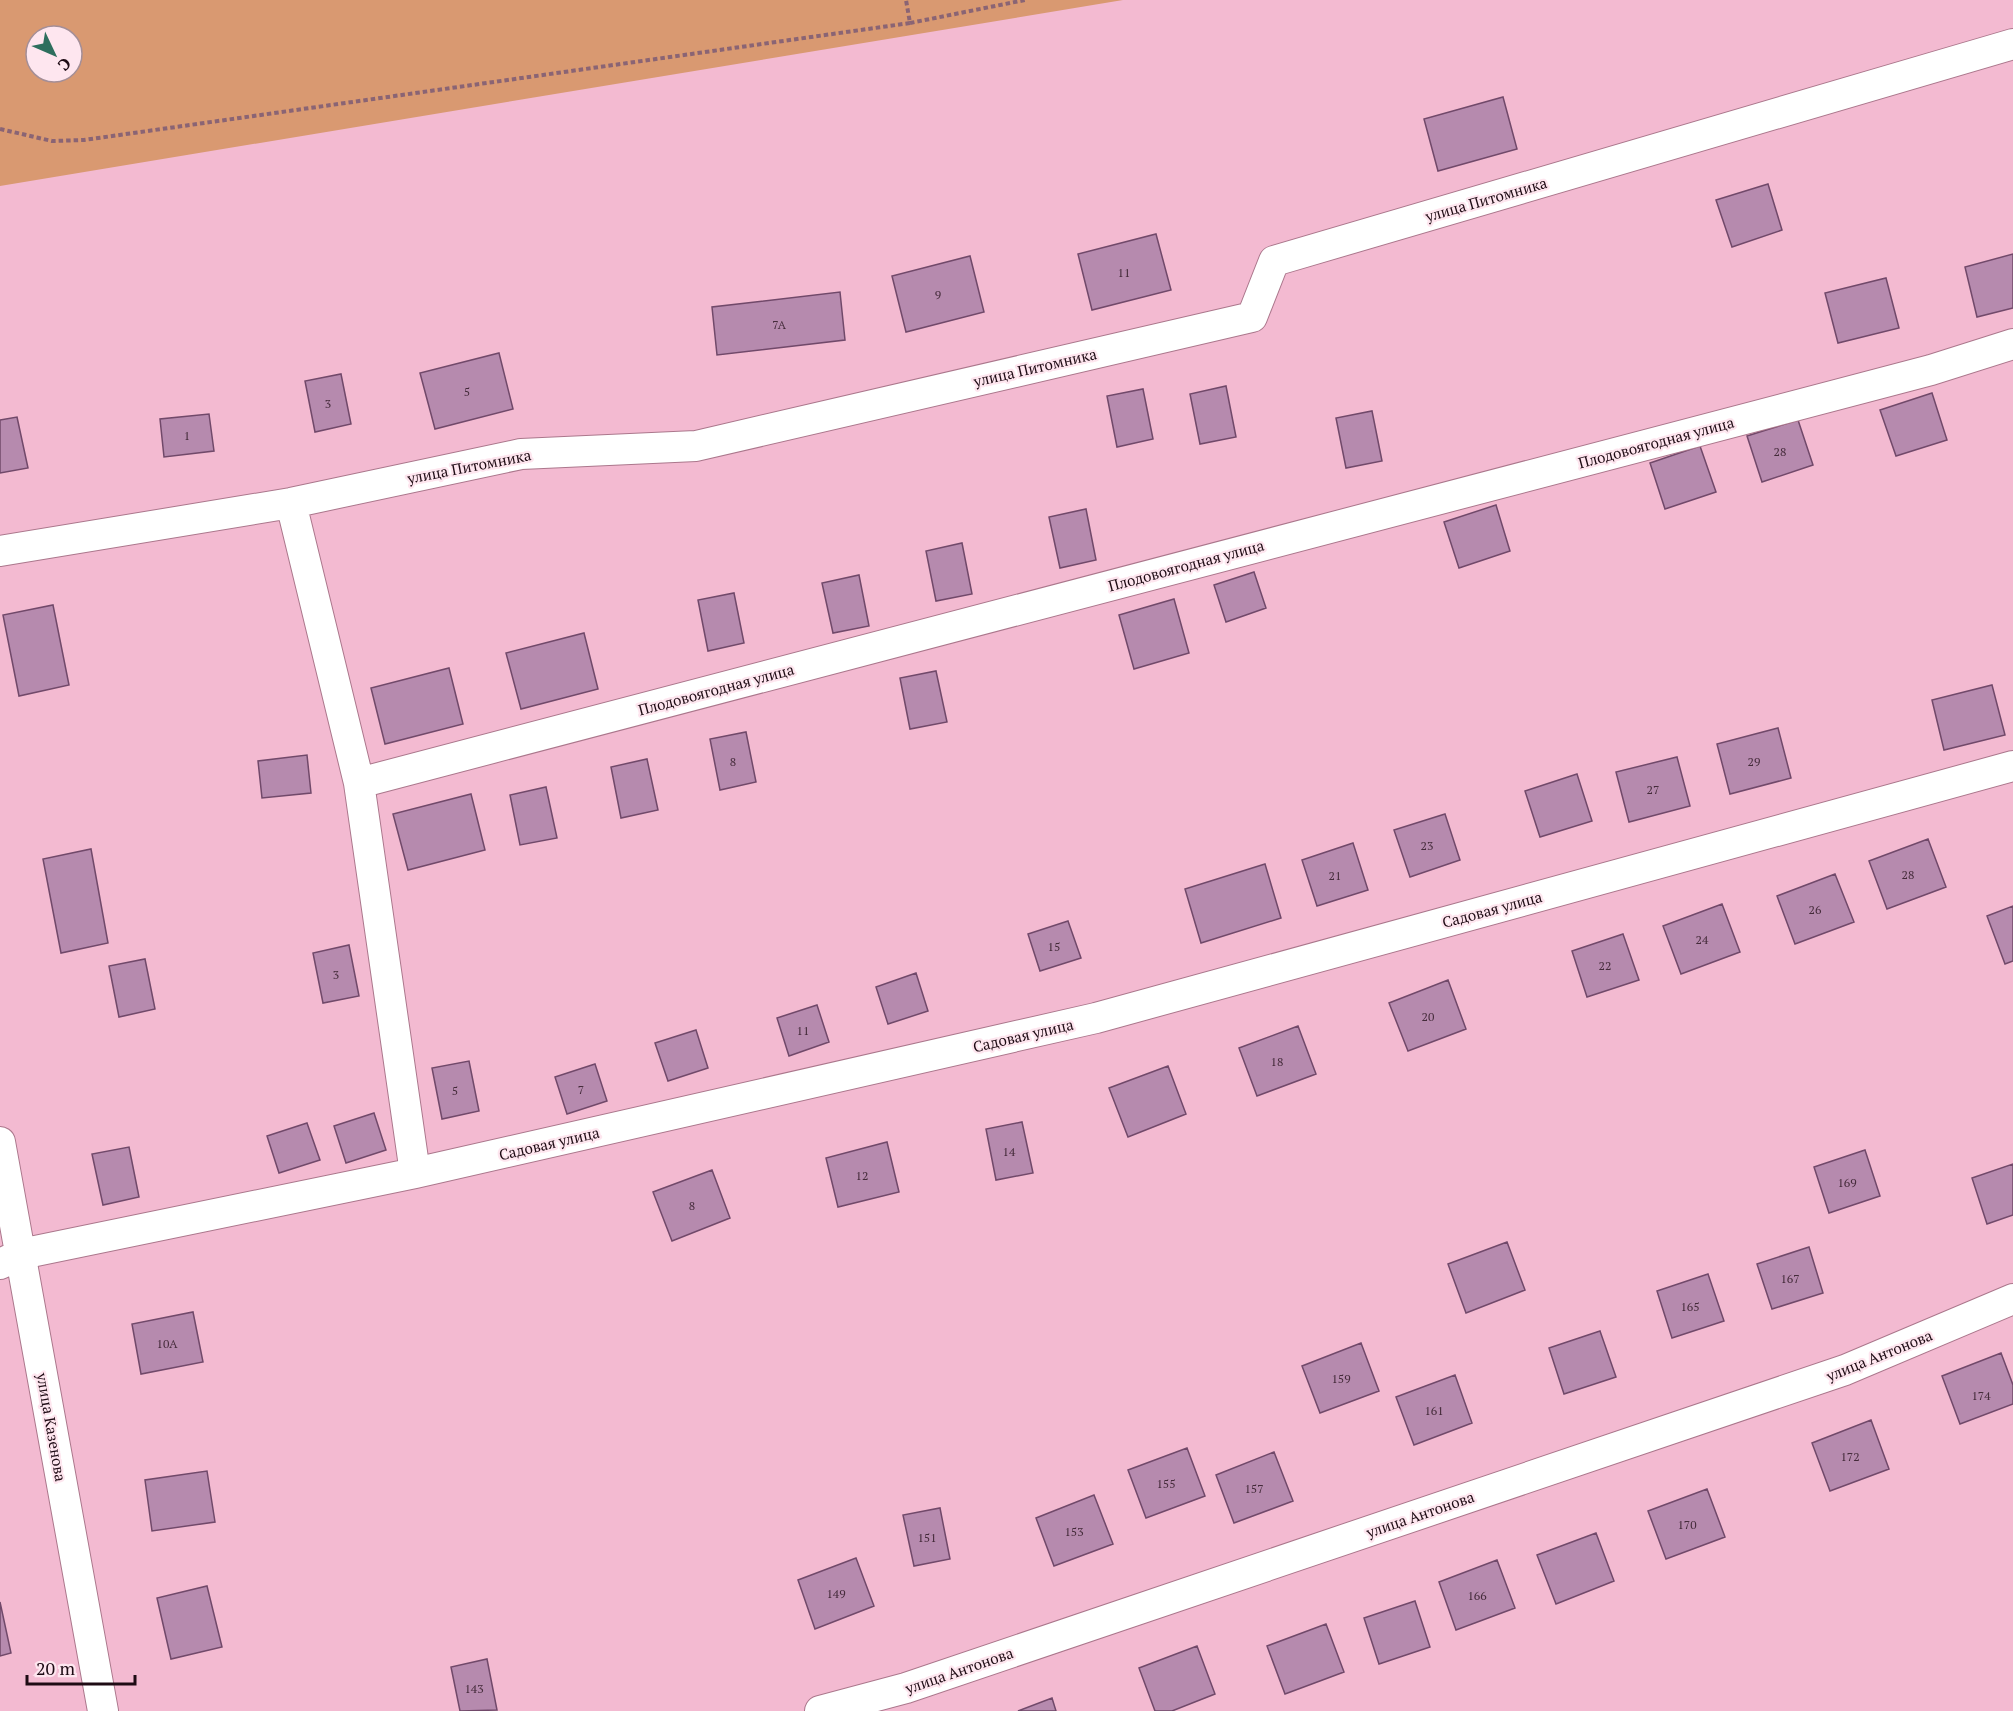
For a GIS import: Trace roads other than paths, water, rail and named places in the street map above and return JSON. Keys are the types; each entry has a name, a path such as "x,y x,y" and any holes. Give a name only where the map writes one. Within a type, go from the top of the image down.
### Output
{"street":[{"name":"улица Питомника","path":"0,551 291,503 521,454 696,446 1252,317 1274,261 2013,45"},
{"name":"Плодовоягодная улица","path":"359,783 1931,370 2013,344"},
{"path":"291,503 359,783 415,1173"},
{"name":"Садовая улица","path":"10,1259 415,1173 1096,1018 2013,766"},
{"name":"улица Казенова","path":"0,1142 10,1259 103,1711"},
{"name":"улица Антонова","path":"820,1711 906,1688 1833,1374 2013,1299"}]}
